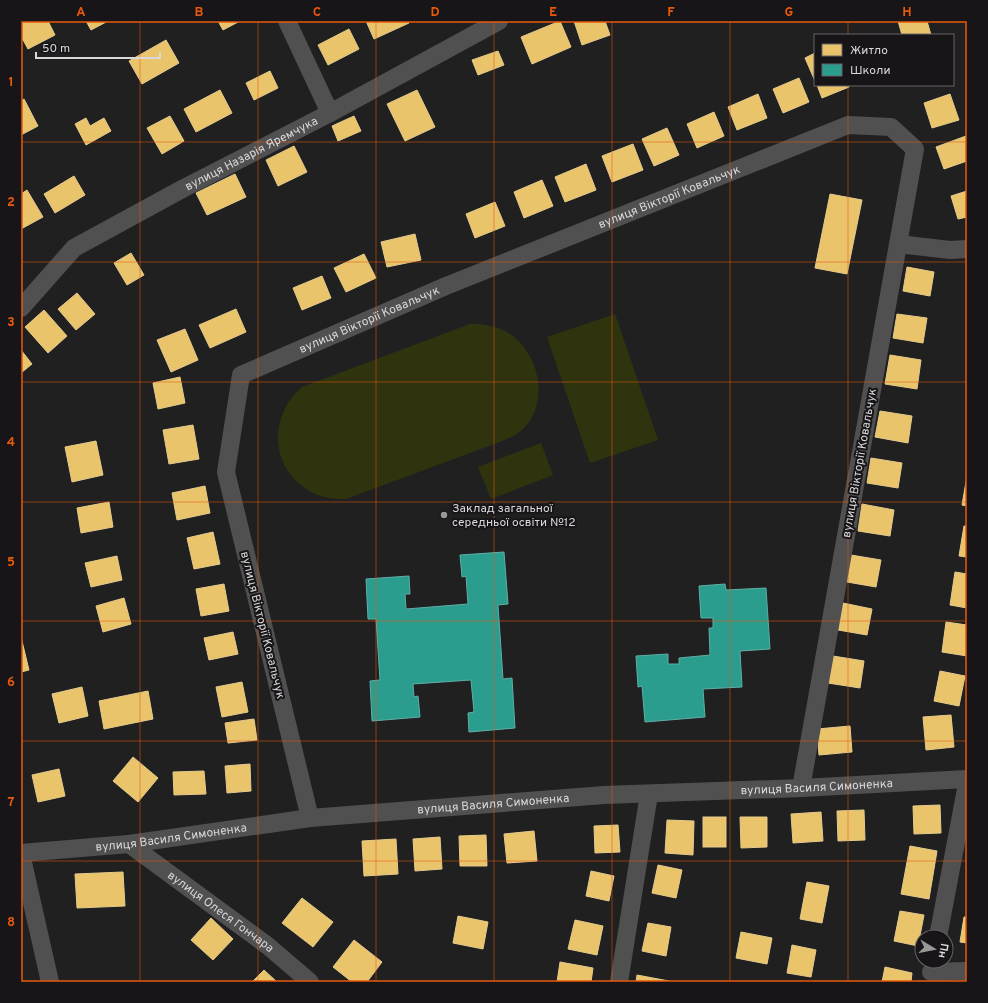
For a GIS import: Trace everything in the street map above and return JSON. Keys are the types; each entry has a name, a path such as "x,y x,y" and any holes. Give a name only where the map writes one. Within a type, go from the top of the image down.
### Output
{"street":[{"path":"287,21 330,113"},
{"name":"вулиця Назарія Яремчука","path":"21,308 74,248 184,188 330,113 499,21"},
{"name":"вулиця Вікторії Ковальчук","path":"310,818 226,472 240,375 446,286 848,125 891,127 915,149 801,788"},
{"path":"898,244 950,250 967,249"},
{"name":"вулиця Василя Симоненка","path":"21,854 129,844 310,818 604,795 801,788 967,779"},
{"path":"940,929 967,784"},
{"path":"619,982 648,794"},
{"name":"вулиця Олеся Гончара","path":"129,844 268,946 310,982"},
{"path":"21,854 50,982"},
{"path":"931,972 967,972"}],"green space":[{"path":"615,314 658,440 590,463 547,337"},
{"path":"470,324 486,325 503,330 515,338 525,348 532,360 537,374 539,388 537,403 533,416 521,431 497,443 346,499 329,498 313,493 299,483 288,471 281,458 278,443 279,428 283,413 291,399 302,387"},
{"path":"541,443 553,475 491,499 478,467"}],"building: Житло":[{"path":"21,21 48,21 55,35 28,49 21,36"},
{"path":"86,21 108,21 91,30"},
{"path":"218,21 240,21 223,30"},
{"path":"366,21 409,21 409,23 374,39"},
{"path":"560,21 571,47 532,64 521,37"},
{"path":"574,21 605,21 610,35 582,45"},
{"path":"898,21 927,21 931,34 902,34"},
{"path":"349,29 359,49 328,65 318,45"},
{"path":"166,40 179,63 142,84 129,61"},
{"path":"498,51 504,65 478,75 472,60"},
{"path":"814,54 814,79 805,58"},
{"path":"270,71 278,88 254,100 246,83"},
{"path":"799,78 809,102 783,113 773,89"},
{"path":"817,86 849,86 849,87 822,98"},
{"path":"220,90 232,113 196,132 184,109"},
{"path":"417,90 435,127 405,141 387,104"},
{"path":"758,94 767,118 737,130 728,107"},
{"path":"950,94 959,120 932,128 924,103"},
{"path":"24,99 38,126 21,135 21,101"},
{"path":"714,112 724,136 697,148 687,124"},
{"path":"170,116 184,141 162,154 147,128"},
{"path":"354,116 361,131 338,141 332,126"},
{"path":"86,118 90,126 104,118 111,131 86,145 75,124"},
{"path":"667,128 679,155 654,166 642,139"},
{"path":"966,136 967,161 944,169 936,147"},
{"path":"633,144 643,170 612,182 602,156"},
{"path":"294,146 307,172 278,186 266,160"},
{"path":"586,164 596,190 565,202 555,177"},
{"path":"235,174 246,197 207,215 196,193"},
{"path":"74,176 85,195 55,213 44,194"},
{"path":"542,180 553,206 524,218 514,192"},
{"path":"27,190 43,217 21,229 21,194"},
{"path":"967,191 967,217 958,219 951,196"},
{"path":"830,194 862,200 847,274 815,268"},
{"path":"495,202 505,226 475,238 466,214"},
{"path":"415,234 421,260 387,267 381,242"},
{"path":"131,253 144,275 127,285 114,263"},
{"path":"364,254 376,278 346,292 334,268"},
{"path":"907,267 934,272 930,296 903,291"},
{"path":"322,276 331,298 302,310 293,288"},
{"path":"77,293 95,314 76,330 58,309"},
{"path":"236,309 246,332 210,348 199,325"},
{"path":"44,310 67,336 48,353 25,327"},
{"path":"897,314 927,318 923,343 893,338"},
{"path":"185,329 198,360 171,372 157,340"},
{"path":"21,350 32,364 21,373"},
{"path":"890,355 921,360 917,389 885,384"},
{"path":"180,377 185,403 158,409 153,383"},
{"path":"880,411 912,416 908,443 875,437"},
{"path":"193,425 199,459 169,464 163,430"},
{"path":"96,441 103,475 72,482 65,447"},
{"path":"871,458 902,463 898,488 867,483"},
{"path":"967,476 967,506 962,505"},
{"path":"205,486 210,513 177,520 172,493"},
{"path":"109,502 113,527 81,533 77,508"},
{"path":"862,504 894,510 890,536 858,531"},
{"path":"964,526 967,526 967,557 959,556"},
{"path":"213,532 220,564 194,569 187,538"},
{"path":"851,555 881,560 876,587 847,582"},
{"path":"117,556 122,580 91,587 85,563"},
{"path":"955,572 967,574 967,608 950,605"},
{"path":"224,584 229,611 201,616 196,589"},
{"path":"124,598 131,624 103,632 96,606"},
{"path":"843,603 872,609 867,635 838,630"},
{"path":"946,622 967,625 967,656 942,652"},
{"path":"233,632 238,654 209,660 204,638"},
{"path":"21,637 29,670 21,672"},
{"path":"833,656 864,661 860,688 828,683"},
{"path":"940,671 965,676 959,706 934,701"},
{"path":"242,682 248,712 222,717 216,687"},
{"path":"82,687 88,716 59,723 52,694"},
{"path":"148,691 153,719 104,729 99,701"},
{"path":"951,715 954,747 926,750 923,717"},
{"path":"254,719 257,740 228,743 225,723"},
{"path":"850,726 852,752 819,755 817,729"},
{"path":"133,757 158,778 138,802 113,781"},
{"path":"250,764 251,791 227,793 225,766"},
{"path":"59,769 65,796 38,802 32,775"},
{"path":"204,771 206,794 174,795 173,772"},
{"path":"940,805 941,833 914,834 913,806"},
{"path":"864,810 865,840 838,841 837,811"},
{"path":"821,812 823,841 793,843 791,814"},
{"path":"703,817 726,817 726,847 703,847"},
{"path":"740,817 767,817 767,847 741,848"},
{"path":"667,820 694,821 693,855 665,853"},
{"path":"618,825 620,852 595,853 594,826"},
{"path":"534,831 537,861 507,863 504,834"},
{"path":"486,835 487,866 460,866 459,836"},
{"path":"440,837 442,869 415,871 413,839"},
{"path":"396,839 398,874 364,876 362,841"},
{"path":"910,846 937,851 929,899 901,894"},
{"path":"658,865 682,870 676,898 652,893"},
{"path":"591,871 614,876 609,901 586,896"},
{"path":"123,872 125,906 77,908 75,874"},
{"path":"807,882 829,886 822,923 800,919"},
{"path":"302,898 333,922 313,947 282,923"},
{"path":"900,911 924,915 921,929 914,929 914,945 894,941"},
{"path":"458,916 488,922 483,949 453,943"},
{"path":"964,917 967,917 967,943 960,942"},
{"path":"211,918 233,939 213,960 191,940"},
{"path":"575,920 603,926 597,955 568,949"},
{"path":"648,923 671,927 666,956 642,951"},
{"path":"741,932 772,938 767,964 736,958"},
{"path":"354,940 382,962 367,982 352,982 333,967"},
{"path":"792,945 816,950 811,977 787,973"},
{"path":"560,962 593,968 591,982 557,982"},
{"path":"885,967 912,973 911,982 882,982"},
{"path":"264,970 277,982 252,982"},
{"path":"637,975 669,981 669,982 636,982"}],"building: Школи":[{"path":"504,552 508,604 498,605 503,679 512,678 515,728 469,732 468,713 474,712 471,680 413,684 414,697 418,696 420,717 372,721 370,681 380,680 376,619 368,619 366,579 409,576 410,594 405,594 406,609 468,604 466,576 462,577 460,555"},
{"path":"725,584 726,590 766,588 770,649 740,651 742,687 703,689 705,717 645,722 642,686 638,687 636,656 668,654 668,664 679,664 679,658 710,655 709,628 713,628 713,618 701,618 699,586"}],"place":[{"name":"Заклад загальної середньої освіти №12","path":"444,515"}]}
